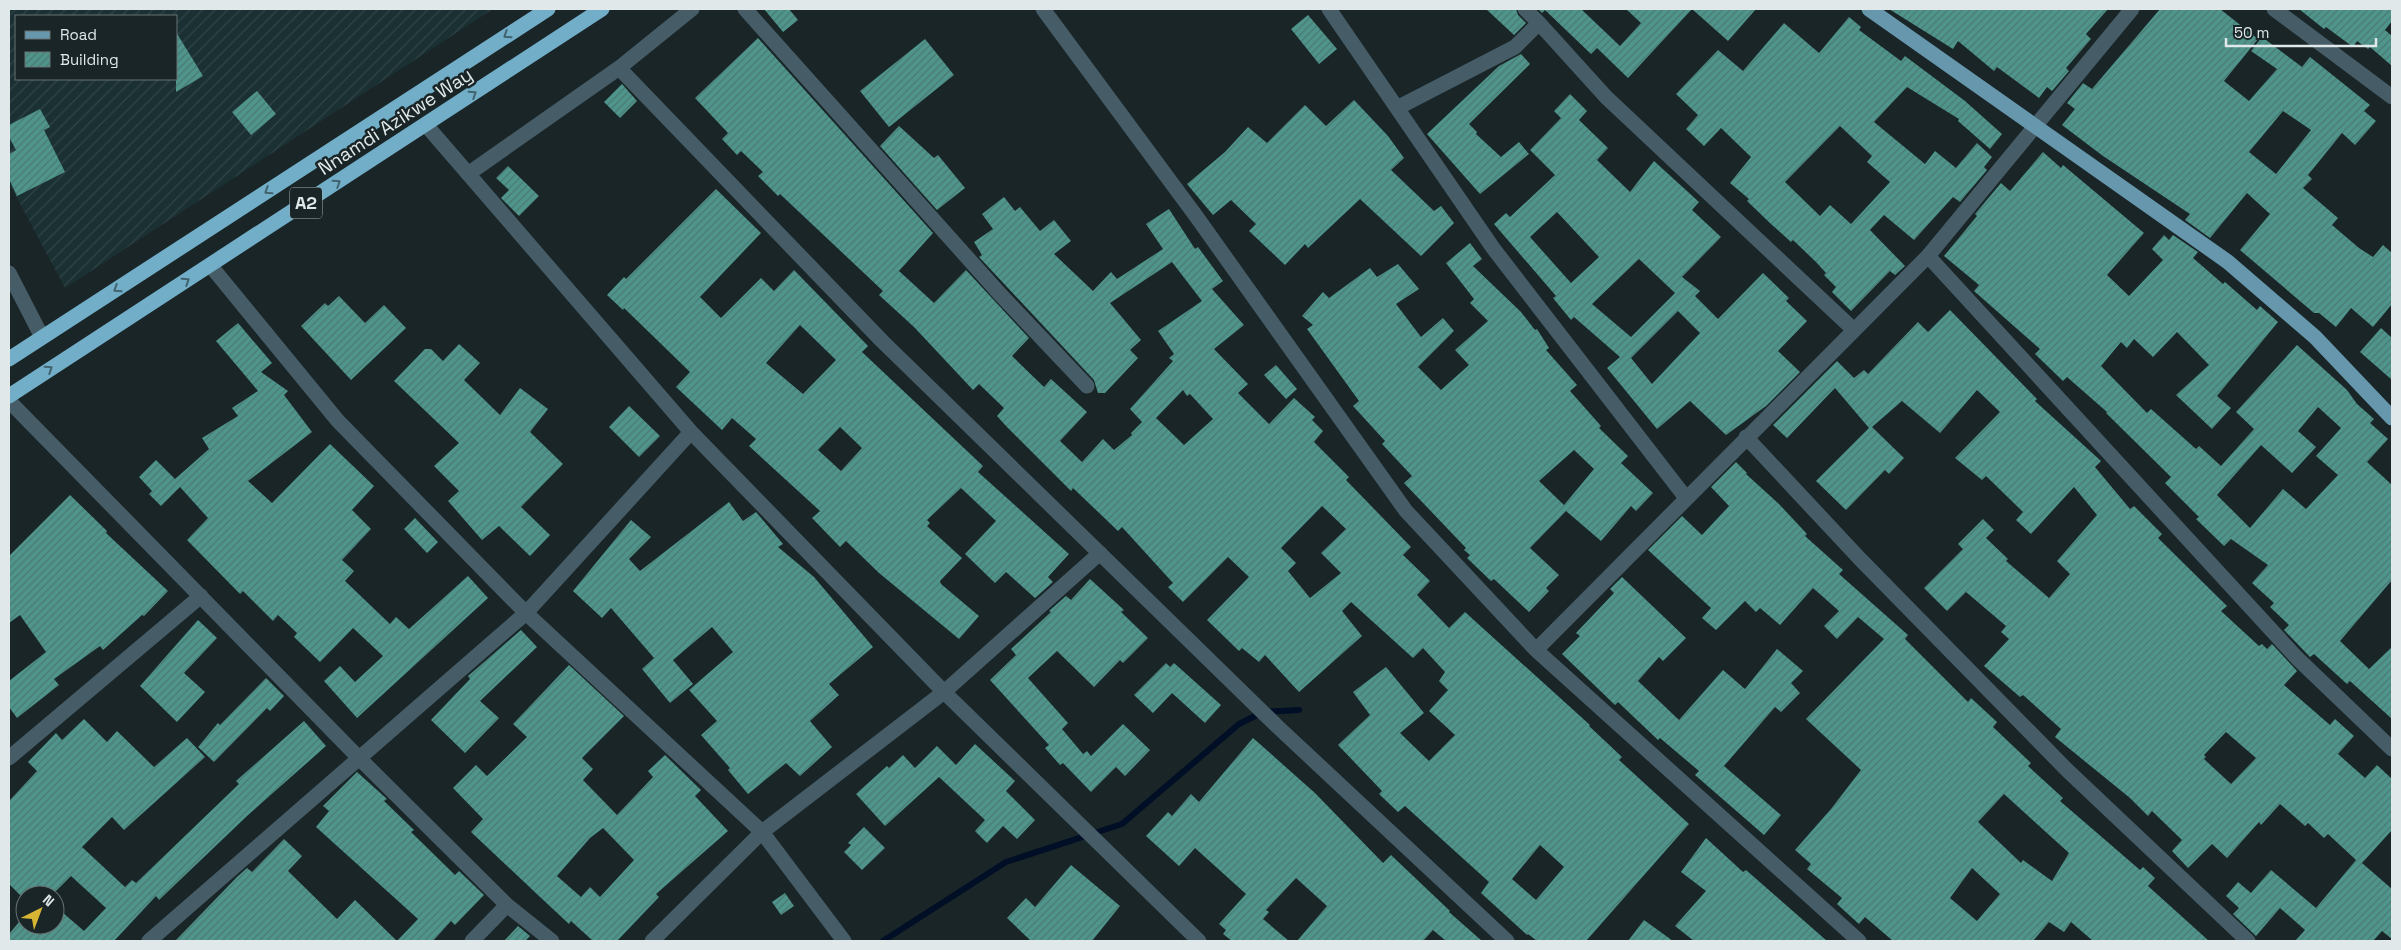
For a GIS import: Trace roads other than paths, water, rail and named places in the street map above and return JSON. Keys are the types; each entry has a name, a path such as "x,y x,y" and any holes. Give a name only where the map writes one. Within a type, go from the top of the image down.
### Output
{"highway":[{"name":"Nnamdi Azikwe Way","path":"9,359 548,9"},
{"name":"Nnamdi Azikwe Way","path":"9,396 602,9"}],"main road":[{"path":"1869,9 2228,262 2315,336 2392,418"}],"street":[{"path":"468,174 618,68 692,9"},
{"path":"745,9 999,293 1087,386"},
{"path":"1042,9 1196,216 1406,511 1536,650 1859,941"},
{"path":"1329,9 1493,248 1686,498"},
{"path":"1525,9 1540,23 1606,97 1854,330"},
{"path":"1536,650 1928,256 2132,9"},
{"path":"2274,9 2392,97"},
{"path":"1397,108 1515,47 1540,23"},
{"path":"618,68 882,341 1279,728 1507,941"},
{"path":"426,125 691,432 944,692 1199,941"},
{"path":"1928,256 2297,658 2392,748"},
{"path":"210,265 338,420 526,613 762,832 844,941"},
{"path":"9,273 42,337"},
{"path":"9,401 359,758 508,905 552,941"},
{"path":"149,941 526,613 691,432"},
{"path":"1746,437 1860,559 2067,770 2248,941"},
{"path":"652,941 762,832 944,692 1100,553"},
{"path":"9,758 201,596"},
{"path":"472,941 508,905"}],"waterway":[{"path":"883,941 1006,862 1122,824 1239,724 1263,712 1299,710"}]}
